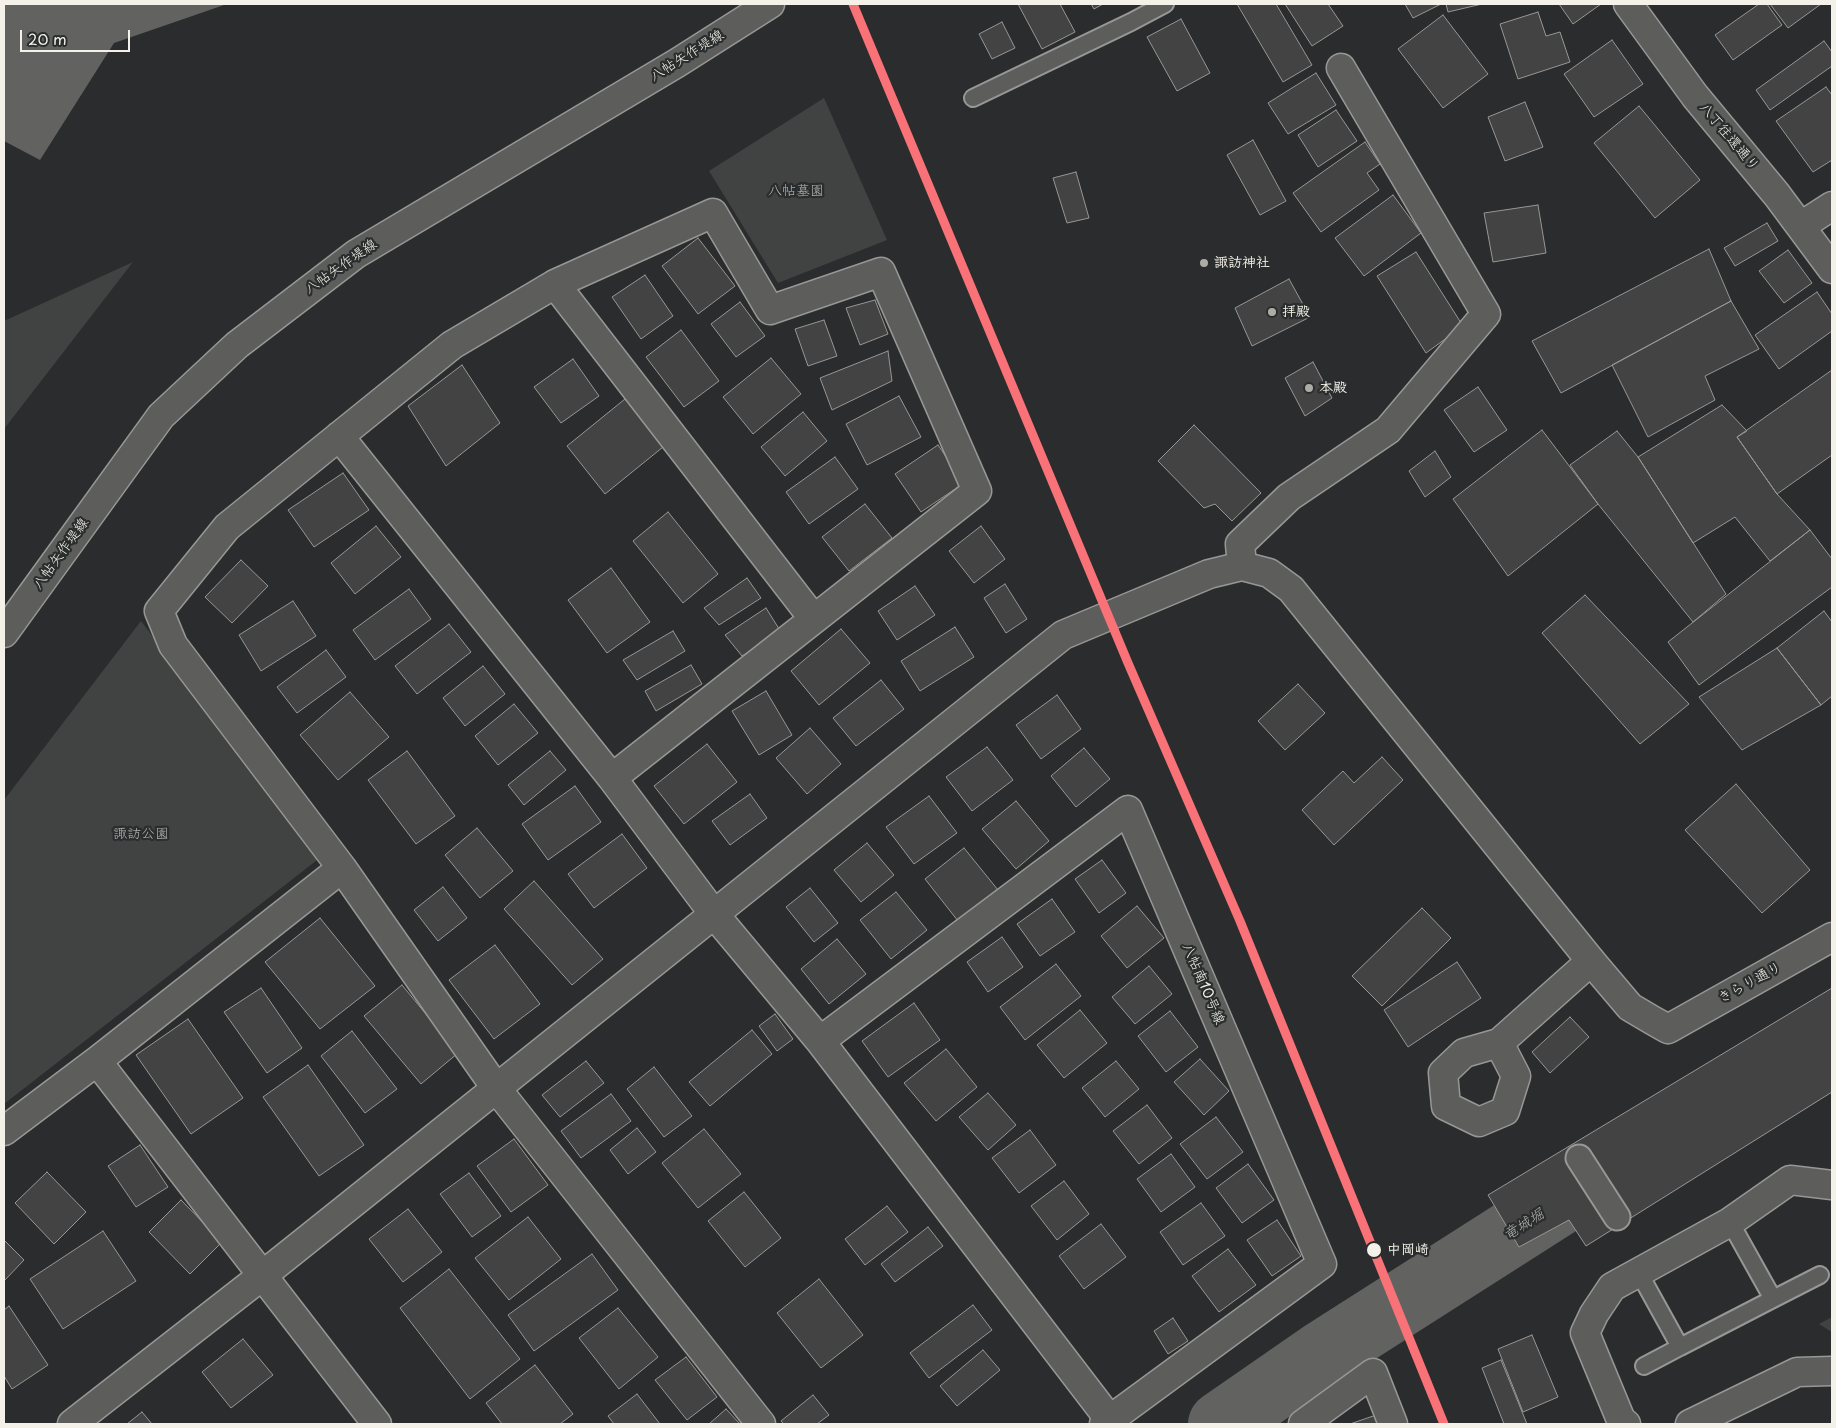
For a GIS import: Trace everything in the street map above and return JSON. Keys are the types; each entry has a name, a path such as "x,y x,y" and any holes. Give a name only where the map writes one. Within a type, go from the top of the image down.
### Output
{"street":[{"name":"八帖矢作堤線","path":"4,633 161,416 237,345 356,254 678,63 770,4"},
{"name":"八丁往還通り","path":"1628,4 1695,96 1801,226 1832,269"},
{"path":"1242,566 1240,544 1289,497 1388,430 1486,314 1340,68"},
{"path":"1801,226 1832,206"},
{"path":"612,778 813,618 977,491 882,272 770,310 713,213 554,284 452,345 227,527 159,611 173,645 342,868 496,1088 762,1424"},
{"path":"554,284 813,618"},
{"path":"339,436 612,778 714,914 820,1041 1107,1422"},
{"path":"72,1424 263,1275 1062,635 1209,574 1242,566 1269,573 1291,589 1591,961 1498,1043"},
{"name":"八帖南10号線","path":"820,1041 1128,810 1322,1264 1107,1422"},
{"path":"4,1131 97,1061 342,868"},
{"name":"きらり通り","path":"1591,961 1630,1007 1668,1029 1832,938"},
{"path":"97,1061 263,1275 304,1333 377,1424"},
{"path":"1579,1158 1617,1217"},
{"path":"1626,1424 1621,1420 1585,1333 1594,1314 1612,1287 1730,1222 1790,1180 1832,1185"},
{"path":"1690,1424 1797,1372 1832,1371"},
{"path":"1303,1424 1373,1373 1393,1424"}],"lane":[{"path":"973,98 1165,4"},
{"path":"1730,1222 1774,1299"},
{"path":"1638,1271 1680,1347"},
{"path":"1644,1366 1820,1276"}],"green space":[{"name":"八帖墓園","path":"824,98 887,240 778,283 709,171"},
{"path":"133,262 4,429 4,321"},
{"name":"諏訪公園","path":"141,621 321,857 4,1104 4,800"},
{"path":"1832,1317 1832,1332 1819,1324"}],"shaded area":[{"path":"4,4 227,4 114,43 40,160 4,141"}],"building":[{"path":"1018,4 1060,4 1075,32 1042,49"},
{"path":"1091,4 1103,4 1094,9"},
{"path":"1237,4 1276,4 1312,65 1283,82"},
{"path":"1285,4 1328,4 1343,26 1312,46"},
{"path":"1405,4 1441,4 1413,18"},
{"path":"1446,4 1482,4 1448,12"},
{"path":"1559,4 1601,4 1573,24"},
{"path":"1759,4 1767,4 1782,25 1733,60 1715,35"},
{"path":"1770,4 1821,4 1788,28"},
{"path":"1538,12 1546,36 1560,32 1570,62 1518,79 1500,24"},
{"path":"1443,15 1488,74 1443,108 1398,49"},
{"path":"1181,19 1210,73 1177,91 1147,37"},
{"path":"1002,22 1015,48 992,59 979,34"},
{"path":"1612,40 1643,84 1594,117 1564,74"},
{"path":"1824,41 1832,52 1832,66 1770,110 1756,90"},
{"path":"1316,73 1336,105 1288,134 1268,103"},
{"path":"1826,87 1832,95 1832,160 1813,172 1776,121"},
{"path":"1525,102 1543,147 1505,161 1488,117"},
{"path":"1639,106 1700,180 1655,218 1594,143"},
{"path":"1336,110 1357,141 1318,167 1298,135"},
{"path":"1253,140 1286,201 1260,215 1227,155"},
{"path":"1365,142 1380,164 1367,173 1379,190 1321,232 1293,193"},
{"path":"1076,172 1089,218 1067,223 1053,178"},
{"path":"1393,195 1421,233 1364,276 1335,238"},
{"path":"1538,205 1546,253 1493,262 1484,213"},
{"path":"1767,223 1778,241 1735,266 1724,248"},
{"path":"698,238 735,286 698,314 662,266"},
{"path":"1709,249 1731,301 1561,393 1532,341"},
{"path":"1788,250 1812,283 1784,303 1759,271"},
{"path":"1416,252 1463,326 1426,353 1377,276"},
{"path":"645,275 673,316 641,339 612,297"},
{"name":"拝殿","path":"1289,279 1310,317 1252,346 1235,308"},
{"path":"1817,292 1832,314 1832,331 1779,369 1755,335"},
{"path":"875,300 888,334 860,345 846,308"},
{"path":"1731,301 1759,349 1705,376 1715,400 1648,437 1612,365"},
{"path":"740,302 765,336 736,357 711,324"},
{"path":"824,320 837,356 808,366 795,329"},
{"path":"681,330 719,381 684,407 646,357"},
{"path":"888,351 892,381 832,410 820,378"},
{"path":"771,358 801,394 753,434 723,397"},
{"path":"573,359 599,396 561,423 534,387"},
{"name":"本殿","path":"1313,362 1332,398 1305,416 1285,378"},
{"path":"462,365 500,423 446,466 408,406"},
{"path":"1832,370 1832,455 1777,494 1737,437"},
{"path":"1478,387 1507,430 1474,452 1444,410"},
{"path":"899,396 921,437 867,465 846,424"},
{"path":"625,399 663,447 605,494 567,446"},
{"path":"1722,405 1747,431 1737,437 1777,494 1810,530 1770,561 1735,517 1693,543 1638,457"},
{"path":"803,412 827,441 785,476 761,447"},
{"path":"1194,425 1261,493 1232,521 1215,504 1204,508 1158,461"},
{"path":"1542,430 1598,504 1508,576 1453,499"},
{"path":"1617,431 1638,457 1726,594 1693,622 1598,504 1570,465"},
{"path":"938,445 964,483 921,512 895,474"},
{"path":"1435,451 1451,477 1425,497 1409,471"},
{"path":"835,457 858,489 809,524 786,492"},
{"path":"343,473 369,510 314,547 288,510"},
{"path":"865,504 892,538 849,571 822,537"},
{"path":"668,512 718,574 683,603 633,541"},
{"path":"376,526 401,557 355,594 331,563"},
{"path":"981,526 1005,559 974,583 949,551"},
{"path":"1810,530 1832,559 1832,587 1699,685 1668,642"},
{"path":"241,560 268,586 232,623 205,597"},
{"path":"611,568 650,622 607,653 568,600"},
{"path":"747,578 761,598 719,625 704,608"},
{"path":"1005,584 1027,619 1006,633 984,598"},
{"path":"915,586 935,615 897,640 878,611"},
{"path":"409,589 431,619 375,660 353,630"},
{"path":"1585,595 1689,704 1640,744 1542,633"},
{"path":"293,601 316,636 261,671 239,635"},
{"path":"766,608 781,632 742,656 725,635"},
{"path":"1824,611 1832,622 1832,696 1821,705 1777,648"},
{"path":"449,624 471,652 417,694 395,666"},
{"path":"955,627 974,657 920,691 901,661"},
{"path":"841,629 870,663 819,705 791,671"},
{"path":"673,631 685,651 637,680 623,660"},
{"path":"1777,648 1821,705 1742,750 1699,697"},
{"path":"326,650 346,677 297,713 277,687"},
{"path":"691,665 702,684 656,711 645,691"},
{"path":"483,666 505,694 465,726 443,698"},
{"path":"881,680 904,709 856,746 833,718"},
{"path":"1298,684 1325,713 1285,750 1258,721"},
{"path":"766,691 792,735 759,755 732,711"},
{"path":"350,692 389,737 338,780 300,735"},
{"path":"1057,695 1081,729 1041,759 1016,725"},
{"path":"514,704 538,733 498,765 475,736"},
{"path":"810,728 841,764 807,794 776,758"},
{"path":"707,744 737,782 684,824 654,786"},
{"path":"987,747 1013,780 972,811 946,777"},
{"path":"1084,748 1110,779 1076,807 1051,776"},
{"path":"407,751 455,816 416,844 368,780"},
{"path":"550,751 566,770 524,805 508,785"},
{"path":"1382,757 1403,780 1334,845 1302,810 1343,771 1354,783"},
{"path":"1736,784 1810,870 1762,913 1685,830"},
{"path":"575,786 601,822 548,860 522,824"},
{"path":"750,794 767,818 730,845 712,821"},
{"path":"929,796 957,833 914,864 886,827"},
{"path":"1016,801 1049,841 1016,869 982,829"},
{"path":"477,828 513,871 480,898 445,855"},
{"path":"622,834 647,868 594,908 568,874"},
{"path":"867,843 894,875 861,902 834,870"},
{"path":"964,848 998,890 958,921 925,879"},
{"path":"1102,860 1126,893 1099,913 1075,879"},
{"path":"534,881 603,959 572,985 504,909"},
{"path":"443,887 467,918 438,941 414,910"},
{"path":"810,888 838,923 814,942 786,907"},
{"path":"896,892 927,930 891,959 860,920"},
{"path":"1052,899 1075,932 1040,956 1017,924"},
{"path":"1137,906 1164,938 1127,968 1101,936"},
{"path":"1422,908 1451,938 1382,1006 1352,976"},
{"path":"320,918 375,986 320,1029 265,962"},
{"path":"1002,937 1023,967 988,992 967,962"},
{"path":"837,939 866,974 829,1004 801,969"},
{"path":"495,945 540,1004 494,1039 449,980"},
{"path":"1457,962 1481,998 1408,1047 1384,1010"},
{"path":"1056,964 1081,996 1025,1040 1000,1007"},
{"path":"1149,966 1172,994 1135,1024 1112,997"},
{"path":"402,985 458,1053 421,1084 364,1016"},
{"path":"261,988 302,1048 267,1073 224,1012"},
{"path":"1832,988 1832,1092 1586,1246 1569,1220 1519,1247 1488,1195"},
{"path":"914,1003 940,1040 888,1077 862,1041"},
{"path":"1080,1010 1107,1043 1064,1078 1037,1045"},
{"path":"1170,1011 1198,1047 1166,1072 1138,1036"},
{"path":"775,1014 793,1039 777,1051 759,1026"},
{"path":"1570,1017 1589,1037 1550,1073 1532,1052"},
{"path":"188,1019 243,1098 191,1134 136,1055"},
{"path":"752,1030 772,1054 710,1106 689,1082"},
{"path":"352,1031 397,1089 365,1113 321,1056"},
{"path":"946,1049 977,1087 936,1121 904,1083"},
{"path":"1200,1059 1229,1091 1204,1115 1174,1082"},
{"path":"586,1061 604,1083 560,1117 542,1095"},
{"path":"1116,1061 1139,1089 1105,1117 1082,1088"},
{"path":"308,1065 364,1145 319,1176 263,1097"},
{"path":"654,1067 692,1116 664,1137 627,1089"},
{"path":"988,1093 1016,1125 988,1150 959,1117"},
{"path":"611,1094 631,1121 581,1158 561,1131"},
{"path":"1147,1105 1172,1138 1139,1164 1113,1131"},
{"path":"1216,1117 1243,1152 1207,1179 1180,1144"},
{"path":"637,1128 656,1152 628,1174 610,1150"},
{"path":"704,1129 741,1174 698,1208 662,1163"},
{"path":"1030,1130 1056,1165 1019,1193 992,1158"},
{"path":"514,1139 548,1185 511,1212 477,1166"},
{"path":"140,1145 168,1187 136,1207 108,1166"},
{"path":"1171,1154 1195,1187 1161,1212 1137,1179"},
{"path":"1248,1164 1274,1200 1242,1223 1216,1188"},
{"path":"47,1172 86,1212 54,1244 15,1203"},
{"path":"469,1173 501,1216 472,1237 440,1194"},
{"path":"1064,1181 1089,1214 1057,1240 1031,1206"},
{"path":"744,1192 781,1238 745,1267 708,1221"},
{"path":"181,1200 222,1242 190,1274 149,1232"},
{"path":"1201,1203 1225,1236 1183,1265 1160,1232"},
{"path":"887,1206 908,1232 865,1265 845,1239"},
{"path":"408,1209 442,1252 403,1282 369,1239"},
{"path":"528,1217 561,1259 509,1300 475,1258"},
{"path":"1277,1220 1301,1256 1272,1276 1247,1240"},
{"path":"1101,1224 1126,1257 1084,1289 1059,1256"},
{"path":"928,1227 943,1246 895,1282 881,1264"},
{"path":"103,1231 136,1281 63,1329 30,1279"},
{"path":"4,1240 24,1260 4,1281"},
{"path":"1228,1249 1256,1285 1219,1312 1192,1276"},
{"path":"592,1254 618,1290 534,1351 508,1315"},
{"path":"449,1269 520,1359 470,1399 400,1308"},
{"path":"819,1279 863,1335 821,1368 777,1313"},
{"path":"973,1305 992,1330 929,1378 910,1353"},
{"path":"9,1306 48,1365 12,1389 4,1376 4,1310"},
{"path":"618,1308 658,1357 619,1389 579,1338"},
{"path":"1173,1318 1188,1341 1168,1354 1154,1331"},
{"path":"1532,1335 1558,1397 1523,1412 1498,1349"},
{"path":"243,1339 273,1375 231,1408 202,1372"},
{"path":"983,1350 1000,1370 957,1406 940,1386"},
{"path":"686,1357 717,1397 687,1420 655,1380"},
{"path":"1501,1360 1527,1424 1504,1424 1482,1368"},
{"path":"535,1365 573,1414 560,1424 502,1424 486,1403"},
{"path":"637,1394 660,1424 614,1424 608,1416"},
{"path":"813,1395 829,1415 817,1424 784,1424 781,1421"},
{"path":"726,1409 740,1424 709,1424"},
{"path":"142,1412 152,1424 127,1424"},
{"path":"1379,1414 1383,1424 1350,1424"}],"waterway":[{"name":"竜城堀","path":"1221,1424 1322,1354 1587,1185"}],"transit line":[{"path":"853,4 1128,663 1240,921 1444,1424"}],"place":[{"name":"諏訪神社","path":"1204,263"},
{"name":"拝殿","path":"1272,312"},
{"name":"本殿","path":"1309,388"},
{"name":"中岡崎","path":"1374,1250"}]}
